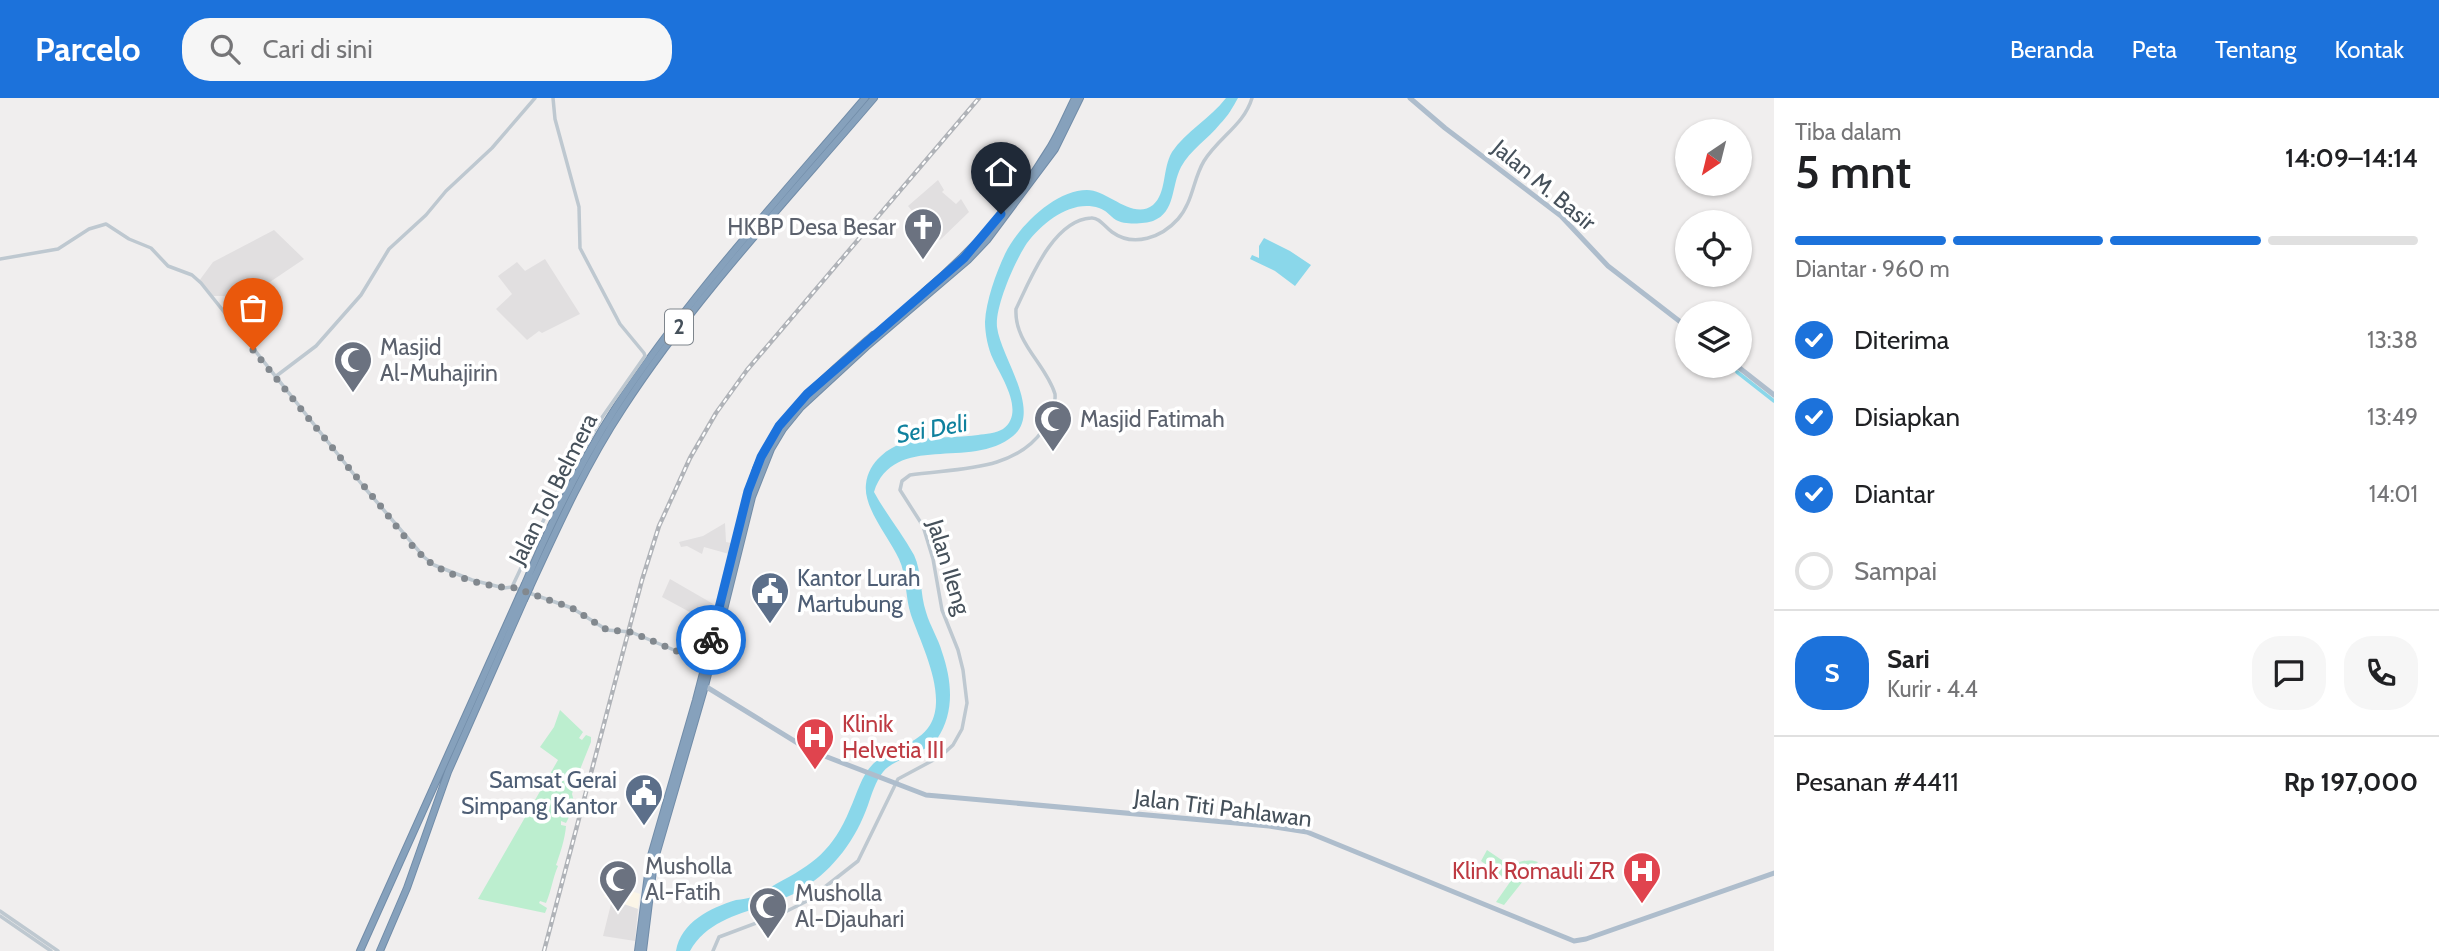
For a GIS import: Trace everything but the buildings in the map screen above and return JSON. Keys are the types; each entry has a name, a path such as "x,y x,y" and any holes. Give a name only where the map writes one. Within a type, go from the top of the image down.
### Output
{"highway":[{"name":"Jalan Tol Belmera","path":"380,951 407,888 447,772 554,518 580,466 617,406 697,296 865,98"},
{"name":"Jalan Tol Belmera","path":"527,585 586,471 637,387 686,319 873,98"},
{"path":"640,951 654,850 702,685 755,479 769,442 799,402 953,267 983,236 1051,146 1078,98"},
{"name":"Jalan Tol Belmera","path":"360,951 521,599"},
{"path":"654,850 700,705 705,663 714,638"}],"main road":[{"name":"Jalan M. Basir","path":"1410,98 1560,216 1608,266 1675,318"},
{"path":"1752,378 1774,395"},
{"name":"Jalan Titi Pahlawan","path":"702,685 809,750 926,795 1257,825 1307,832 1577,941 1774,873"},
{"path":"700,705 708,698 721,696"}],"street":[{"path":"275,377 316,346 361,295 388,249 492,148 535,98"},
{"path":"512,587 555,496 603,416 645,356 610,309 580,248 579,208 555,119 553,98"},
{"name":"Jalan Ileng","path":"892,783 941,755 953,745 962,729 967,703 963,670 942,610 933,559 923,526 900,490 902,481 909,475 1007,460 1025,450 1039,436 1052,414 1055,394 1023,340 1016,309 1042,254 1072,225 1087,218 1097,219 1123,237 1145,240 1161,233 1179,218 1187,207 1203,164 1247,113 1252,98"},
{"path":"0,259 58,249 102,224 151,248 168,266 192,275 199,281 364,487 434,565 472,580 504,588 512,587 572,608 607,630 631,632 705,663"},
{"path":"713,951 719,937 807,901 858,861 892,783"},
{"path":"0,913 51,951"},
{"path":"0,913 58,951"}],"shaded area":[{"path":"938,180 944,190 942,192 956,204 961,199 969,212 940,240 933,236 908,206"},
{"path":"274,230 304,259 267,284 237,287 236,296 213,296 199,281 213,262"},
{"path":"545,259 580,314 542,333 539,331 527,340 496,309 512,294 498,276 517,262 525,271"},
{"path":"725,523 726,542 731,543 729,554 704,547 702,554 687,546 681,547 679,542 703,536"},
{"path":"670,579 715,605 710,623 662,597"},
{"path":"609,883 640,894 638,909 604,897"},
{"path":"612,900 638,909 635,941 603,936"}],"green space":[{"path":"560,710 583,732 579,738 582,740 586,735 591,737 591,742 577,777 578,783 587,785 585,789 574,787 572,794 575,805 566,823 561,821 561,825 566,826 556,865 558,866 546,903 539,903 547,908 545,913 478,899 558,760 540,747 554,727"},
{"path":"1487,850 1512,867 1525,861 1538,862 1504,905 1496,902 1510,882 1481,861"}],"water":[{"path":"1226,98 1238,98 1223,121 1181,167 1169,205 1160,217 1149,222 1120,222 1099,208 1079,207 1050,220 1027,243 1007,284 997,318 1000,340 1018,384 1024,413 1021,425 1013,436 996,446 976,451 935,454 898,462 884,474 874,492 914,555 926,612 945,663 950,685 949,707 943,729 937,739 926,748 887,767 876,784 863,818 850,841 825,872 789,896 726,919 712,927 690,951 676,951 684,932 698,918 726,903 760,893 801,870 821,854 837,835 862,780 873,764 918,737 930,725 935,713 935,685 911,615 902,566 868,503 867,480 878,459 902,443 927,438 991,433 1003,429 1010,422 1010,394 990,351 985,322 992,287 1011,243 1028,222 1050,203 1075,192 1095,191 1137,209 1153,205 1163,187 1172,152"},
{"path":"1264,238 1311,265 1295,286 1275,271 1250,259 1252,255 1259,258 1259,246"}],"waterway":[{"path":"1745,378 1774,401"}],"railway":[{"path":"544,951 642,580 659,526 690,458 716,413 747,370 979,98"}],"way so far":[{"path":"253,350 415,548 434,565 472,580 504,588 512,587 565,605 607,630 631,632 705,663 711,640"}],"place":[{"name":"HKBP Desa Besar","path":"923,261"},
{"name":"Masjid Al-Muhajirin","path":"353,394"},
{"name":"Masjid Fatimah","path":"1053,453"},
{"name":"Kantor Lurah Martubung","path":"770,625"},
{"name":"Klinik Helvetia III","path":"815,771"},
{"name":"Samsat Gerai Simpang Kantor","path":"644,827"},
{"name":"Klink Romauli ZR","path":"1642,905"},
{"name":"Musholla Al-Fatih","path":"618,913"},
{"name":"Musholla Al-Djauhari","path":"768,940"}],"route":[{"path":"711,640 748,491 755,469 779,426 807,394 964,258 1001,214"}],"water label":[{"name":"Sei Deli","path":"932,429"}]}
